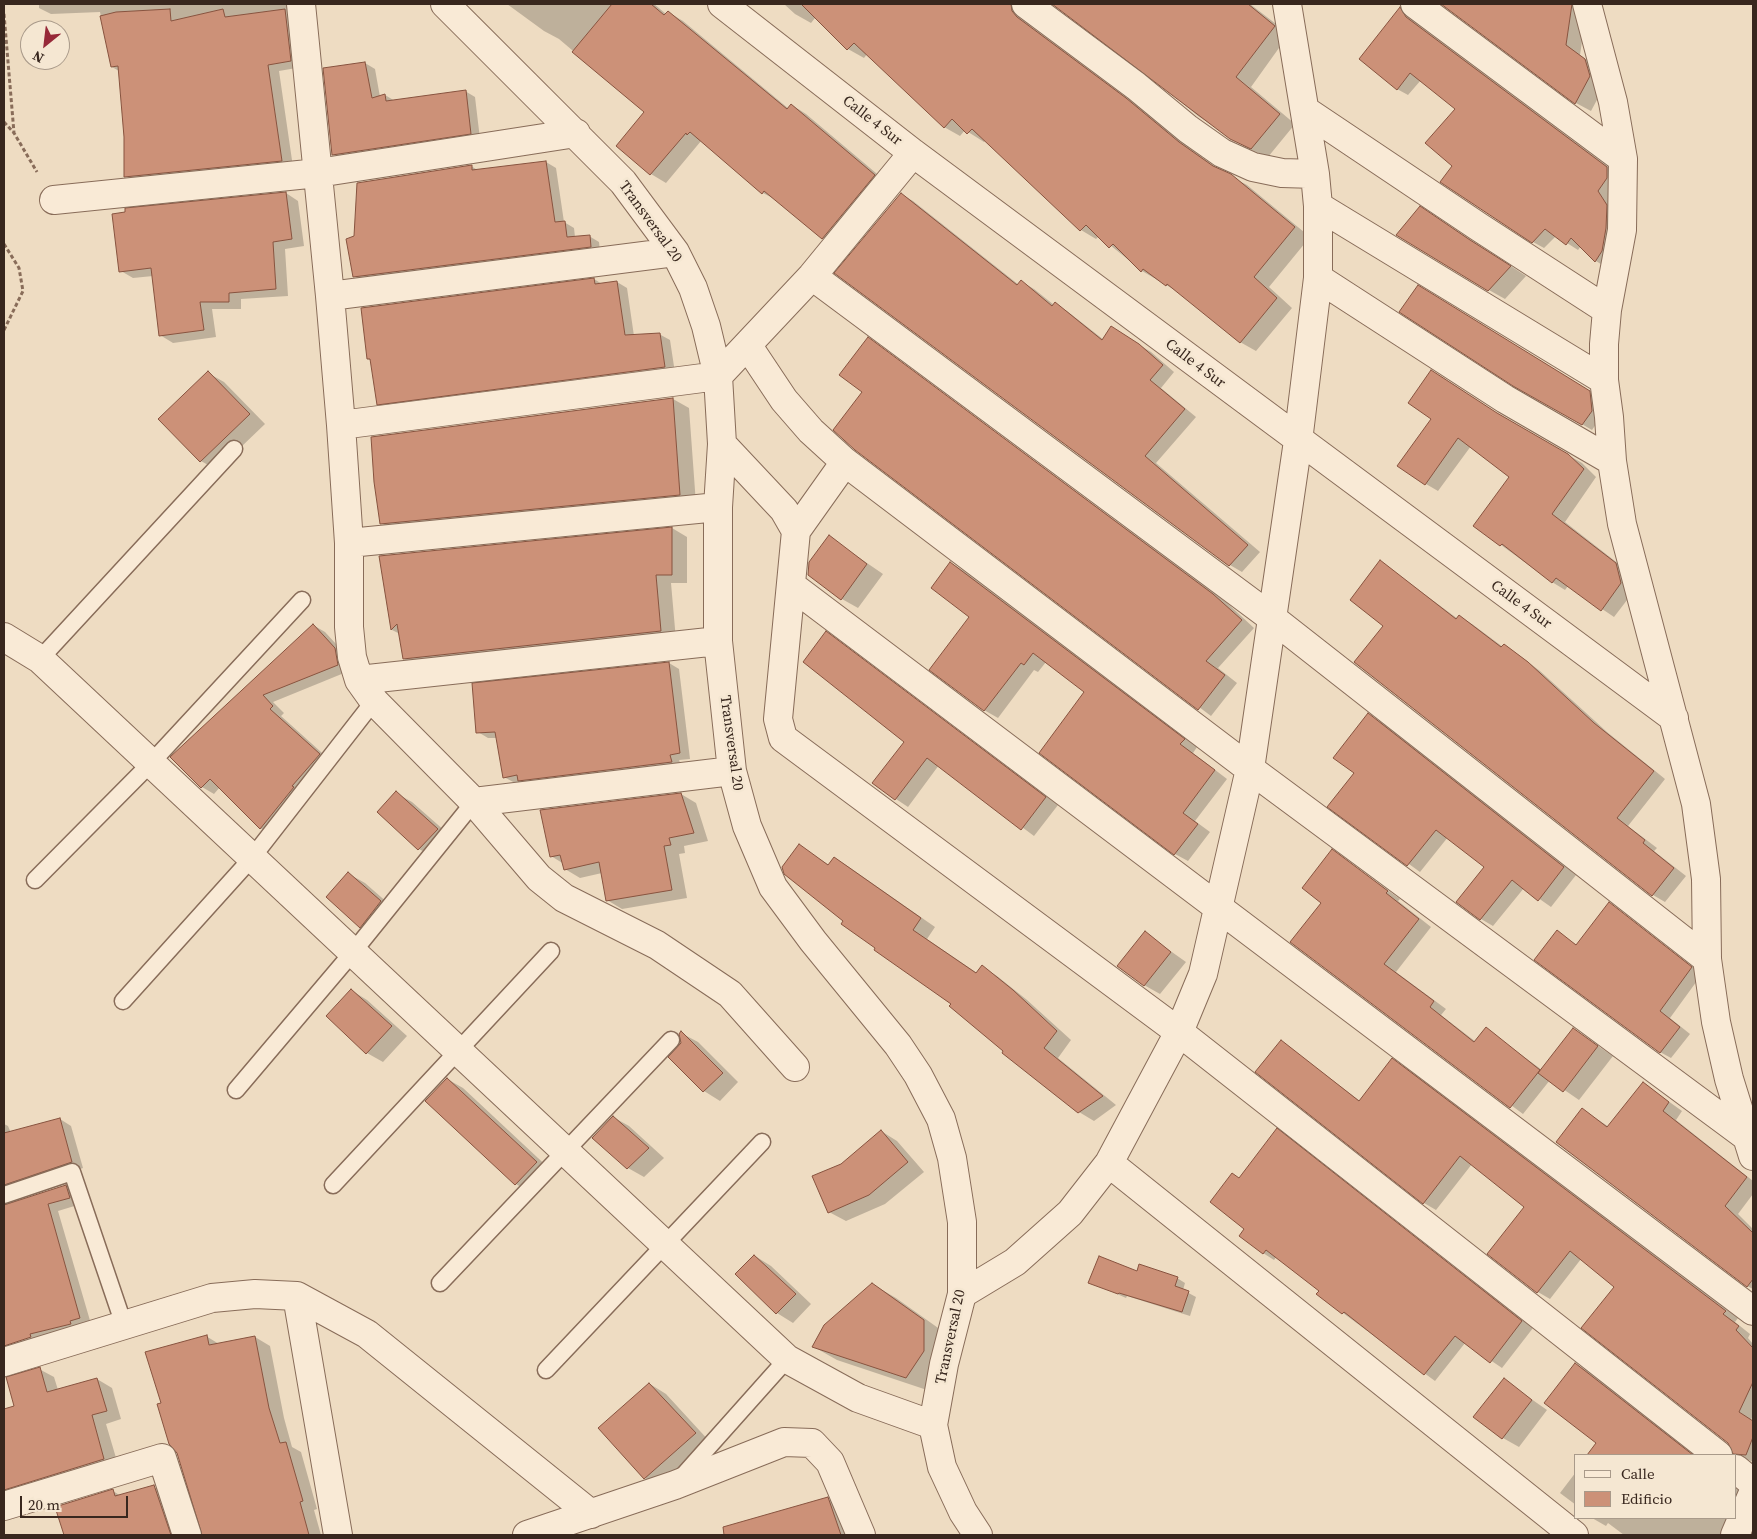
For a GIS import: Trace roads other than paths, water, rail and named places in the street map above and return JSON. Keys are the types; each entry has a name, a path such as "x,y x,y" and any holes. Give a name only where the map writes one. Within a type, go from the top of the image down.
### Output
{"street":[{"path":"301,4 341,425 349,543 349,627 352,657 367,690 474,802 545,883 564,898 592,914 657,945 730,994 795,1067"},
{"name":"Transversal 20","path":"445,4 623,182 674,252 694,288 706,326 718,376 722,444 718,507 718,641 732,771 747,826 772,887 813,941 898,1045 918,1075 941,1119 952,1158 962,1222 962,1294 944,1364 933,1424 942,1467 963,1512 978,1535"},
{"name":"Calle 4 Sur","path":"722,4 913,153 1298,441 1674,718"},
{"path":"1026,4 1222,153 1253,167 1282,173 1315,174"},
{"path":"1415,4 1623,159"},
{"path":"1587,4 1613,102 1623,159 1622,230 1607,310 1604,344 1604,380 1612,461 1622,524 1696,804 1706,879 1707,959 1716,1022 1729,1079 1750,1147"},
{"path":"962,1294 1015,1262 1070,1213 1109,1163 1178,1032 1203,974 1250,769 1298,441 1318,278 1318,206 1315,174 1306,111 1282,10"},
{"path":"1306,111 1607,310"},
{"path":"54,200 318,173 576,133"},
{"path":"341,425 718,376 812,276 913,153"},
{"path":"1318,206 1604,380"},
{"path":"330,296 674,252"},
{"path":"812,276 1272,618 1707,959"},
{"path":"1318,278 1505,399 1612,461"},
{"path":"748,346 784,400 811,431 845,462 1750,1147"},
{"path":"722,444 784,510 796,530"},
{"path":"845,462 796,530 778,719 783,738 1178,1032 1717,1454"},
{"path":"349,543 718,507"},
{"path":"792,586 1219,906 1753,1311"},
{"path":"4,637 40,659 665,1247 787,1359 858,1398 933,1424"},
{"path":"367,690 718,641"},
{"path":"474,802 732,771"},
{"path":"1109,1163 1574,1535"},
{"path":"4,1362 212,1298 254,1294 297,1296 367,1334 591,1514"},
{"path":"297,1296 338,1535"},
{"path":"527,1535 675,1485 784,1442 812,1443 830,1462 861,1535"},
{"path":"4,1506 162,1458 187,1535"},
{"path":"1737,1470 1753,1483"},
{"path":"1735,1535 1753,1493"}],"lane":[{"path":"40,659 234,449"},
{"path":"35,880 151,762 302,600"},
{"path":"123,1001 251,858 367,690"},
{"path":"236,1090 353,952 474,802"},
{"path":"334,1184 551,951"},
{"path":"440,1284 670,1040"},
{"path":"546,1370 665,1247 762,1142"},
{"path":"4,1195 72,1172 124,1325"},
{"path":"675,1485 787,1359"}]}
